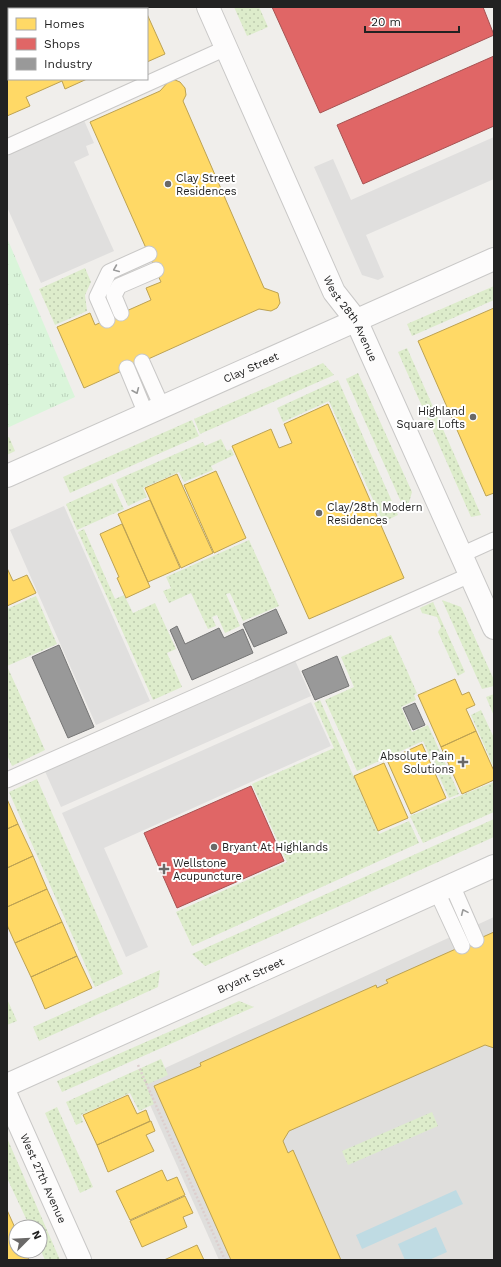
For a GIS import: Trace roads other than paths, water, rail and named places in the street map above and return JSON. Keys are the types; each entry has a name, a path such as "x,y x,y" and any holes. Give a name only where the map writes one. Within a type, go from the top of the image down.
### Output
{"street":[{"name":"West 28th Avenue","path":"208,7 334,292 356,320 494,628"},
{"name":"Clay Street","path":"7,476 494,259"},
{"name":"Bryant Street","path":"7,1085 494,866"},
{"name":"West 27th Avenue","path":"7,1097 80,1260"}],"lane":[{"path":"7,147 226,48"},
{"path":"106,320 97,297 109,272 149,254"},
{"path":"121,313 114,296 119,286 156,270"},
{"path":"142,362 154,410"},
{"path":"127,368 154,410"},
{"path":"461,555 494,540"},
{"path":"7,780 470,575"},
{"path":"445,888 476,940"},
{"path":"445,888 462,946"}],"water":[{"path":"456,1190 463,1204 362,1249 356,1235"},
{"path":"436,1227 447,1252 429,1260 405,1260 398,1244"}],"place":[{"name":"Clay Street Residences","path":"168,184"},
{"name":"Highland Square Lofts","path":"473,417"},
{"name":"Clay/28th Modern Residences","path":"319,513"},
{"name":"Absolute Pain Solutions","path":"463,762"},
{"name":"Bryant At Highlands","path":"214,847"},
{"name":"Wellstone Acupuncture","path":"164,869"}]}
